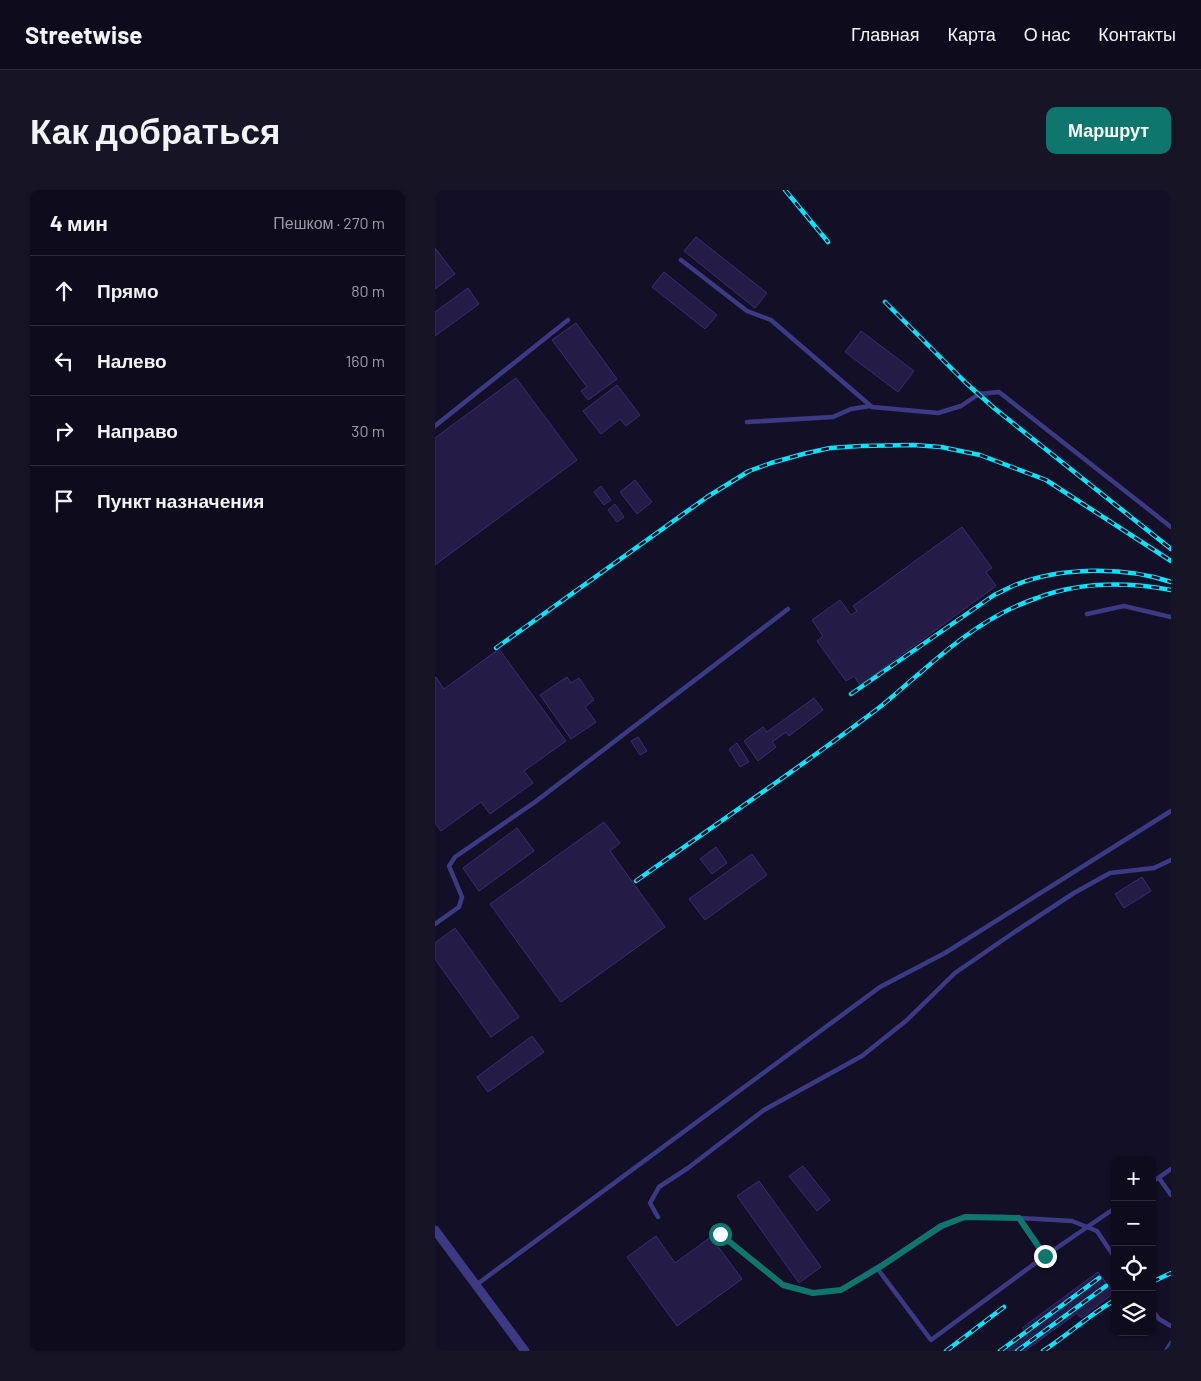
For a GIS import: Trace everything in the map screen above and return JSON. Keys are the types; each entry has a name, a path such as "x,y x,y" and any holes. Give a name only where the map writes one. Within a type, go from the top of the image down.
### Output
{"street":[{"path":"435,1230 525,1351"}],"lane":[{"path":"681,260 747,311 771,320 870,406"},
{"path":"435,426 568,320"},
{"path":"747,422 833,418 851,409 870,406 937,413 961,406 979,394 999,392 1171,527"},
{"path":"1087,614 1124,606 1171,617"},
{"path":"435,924 459,907 462,898 449,866 455,857 535,802 788,609"},
{"path":"476,1285 880,987 945,953 1171,811"},
{"path":"658,1217 650,1203 659,1187 689,1168 764,1110 862,1056 907,1020 955,972 1074,893 1111,873 1154,868 1171,860"},
{"path":"1156,1180 1171,1169"},
{"path":"1159,1178 1171,1195"},
{"path":"877,1268 931,1340 1045,1256 1111,1211"},
{"path":"720,1234 783,1285 813,1293 841,1290 941,1226 965,1217 1072,1221 1097,1231 1111,1252"},
{"path":"1019,1218 1045,1256"},
{"path":"1156,1315 1171,1326"},
{"path":"1166,1351 1171,1343"}],"building":[{"path":"696,237 767,293 755,308 684,251"},
{"path":"435,248 455,274 435,289"},
{"path":"664,272 717,315 705,329 652,287"},
{"path":"468,288 479,304 435,336 435,312"},
{"path":"576,323 617,379 588,400 581,391 587,387 552,340"},
{"path":"861,331 914,371 898,392 845,352"},
{"path":"516,378 577,460 435,565 435,438"},
{"path":"617,385 640,415 626,426 620,419 601,434 583,411"},
{"path":"635,480 652,502 637,514 620,492"},
{"path":"601,486 611,500 604,505 594,492"},
{"path":"615,504 624,517 617,522 608,510"},
{"path":"962,527 992,568 986,572 996,586 860,685 854,676 846,681 817,641 823,636 812,620 840,600 851,615 857,611 853,606"},
{"path":"499,649 566,741 524,771 533,783 490,814 481,802 441,831 435,823 435,678 444,689"},
{"path":"567,677 571,683 579,678 594,700 585,707 596,722 571,739 540,695"},
{"path":"814,698 823,710 789,736 786,732 772,742 776,747 758,761 744,741 763,727 767,732"},
{"path":"638,737 647,751 640,755 631,741"},
{"path":"737,743 749,762 740,767 729,749"},
{"path":"604,822 620,843 610,851 665,927 561,1002 490,904"},
{"path":"517,828 534,851 479,891 463,868"},
{"path":"716,847 727,863 712,874 700,859"},
{"path":"752,854 767,875 705,920 689,899"},
{"path":"1142,877 1151,891 1124,908 1115,894"},
{"path":"455,928 519,1017 491,1037 435,959 435,943"},
{"path":"532,1036 544,1052 488,1092 477,1077"},
{"path":"803,1166 830,1200 817,1211 789,1176"},
{"path":"759,1181 821,1267 799,1283 737,1196"},
{"path":"656,1236 675,1263 711,1237 742,1279 677,1326 627,1257"},
{"path":"1098,1272 1111,1289 1111,1295 1081,1318 1077,1313 1025,1351 1007,1351 1028,1336 1022,1328"}],"railway":[{"path":"785,190 828,242"},
{"path":"885,302 966,383 994,408 1171,549"},
{"path":"496,648 707,497 749,471 771,463 830,448 913,445 941,447 980,455 1046,480 1171,561"},
{"path":"851,694 994,595 1015,585 1052,575 1093,571 1134,573 1171,582"},
{"path":"636,881 847,732 933,661 989,620 1020,604 1037,598 1086,586 1120,585 1171,590"},
{"path":"1156,1280 1171,1273"},
{"path":"1000,1351 1099,1278"},
{"path":"1017,1351 1106,1286"},
{"path":"1043,1351 1111,1303"},
{"path":"946,1351 1004,1307"}],"route":[{"path":"720,1234 783,1285 813,1293 841,1290 883,1265 941,1226 965,1217 1019,1218 1045,1256"}]}
